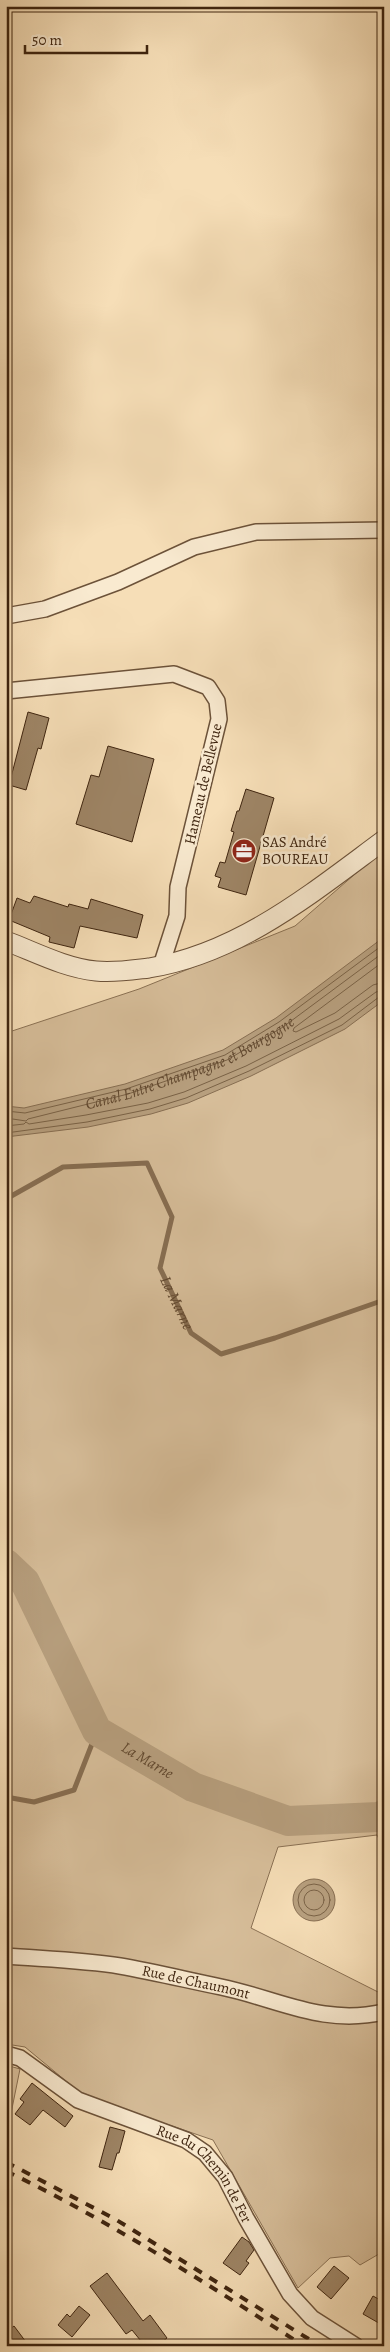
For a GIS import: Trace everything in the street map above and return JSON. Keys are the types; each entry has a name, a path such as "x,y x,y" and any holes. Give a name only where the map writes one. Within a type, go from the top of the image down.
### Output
{"street":[{"path":"6,616 45,608 118,582 194,547 256,532 384,530"},
{"name":"Hameau de Bellevue","path":"6,692 174,674 208,687 217,701 219,719 178,887 177,916 162,966"},
{"path":"6,940 63,964 96,971 126,971 162,966 198,956 245,935 293,907 384,840"},
{"name":"Rue de Chaumont","path":"6,1956 119,1966 224,1988 288,2007 329,2015 358,2018 384,2012"},
{"name":"Rue du Chemin de Fer","path":"6,2054 20,2058 78,2100 186,2140 205,2153 225,2176 246,2218 290,2294 312,2318 356,2346"}],"shaded area":[{"path":"384,849 384,1849 377,1835 278,1847 251,1928 384,1995 384,2251 360,2265 349,2256 330,2258 298,2288 213,2140 84,2096 25,2047 6,2044 6,1033 139,989 295,926"},
{"path":"6,2065 20,2069 6,2138"}],"water":[{"name":"Canal Entre Champagne et Bourgogne","path":"384,937 384,1000 345,1029 251,1076 188,1103 151,1114 88,1127 6,1137 6,1106 24,1108 125,1084 223,1050 276,1018"},
{"path":"310,1879 318,1879 329,1885 335,1900 329,1915 318,1921 310,1921 299,1915 293,1904 293,1896 299,1885"}],"building":[{"path":"28,712 49,718 41,749 38,748 26,790 9,785"},
{"path":"108,746 154,759 132,842 76,824 91,775 99,777"},
{"name":"SAS André BOUREAU","path":"246,789 274,798 246,895 218,887 221,878 215,876 220,862 225,863 234,832 231,831"},
{"path":"34,896 68,907 69,904 88,909 91,899 143,915 137,938 80,926 74,948 49,942 50,937 9,920 17,898 30,903"},
{"path":"32,2083 73,2116 65,2127 43,2110 30,2125 15,2114 24,2102 20,2099"},
{"path":"110,2127 125,2131 112,2170 99,2167"},
{"path":"242,2237 249,2242 254,2250 246,2261 249,2263 240,2275 223,2263"},
{"path":"334,2266 349,2278 331,2299 317,2287"},
{"path":"107,2273 143,2321 150,2315 167,2338 157,2346 145,2346 132,2330 126,2334 90,2286"},
{"path":"373,2296 384,2302 384,2326 363,2314"},
{"path":"79,2306 90,2315 72,2337 58,2325 67,2314 70,2317"},
{"path":"14,2326 29,2346 6,2346 6,2332"}],"waterway":[{"name":"La Marne","path":"6,1199 63,1167 147,1163 172,1217 160,1268 191,1333 221,1354 275,1338 384,1300"},
{"name":"La Marne","path":"6,1564 25,1582 97,1731 193,1787 288,1821 378,1817 384,1815"},
{"path":"6,1797 34,1802 74,1790 97,1731"}],"railway":[{"path":"6,2162 115,2219 320,2346"},
{"path":"6,2171 45,2190 120,2232 304,2346"}],"place":[{"name":"SAS André BOUREAU","path":"244,851"}]}
